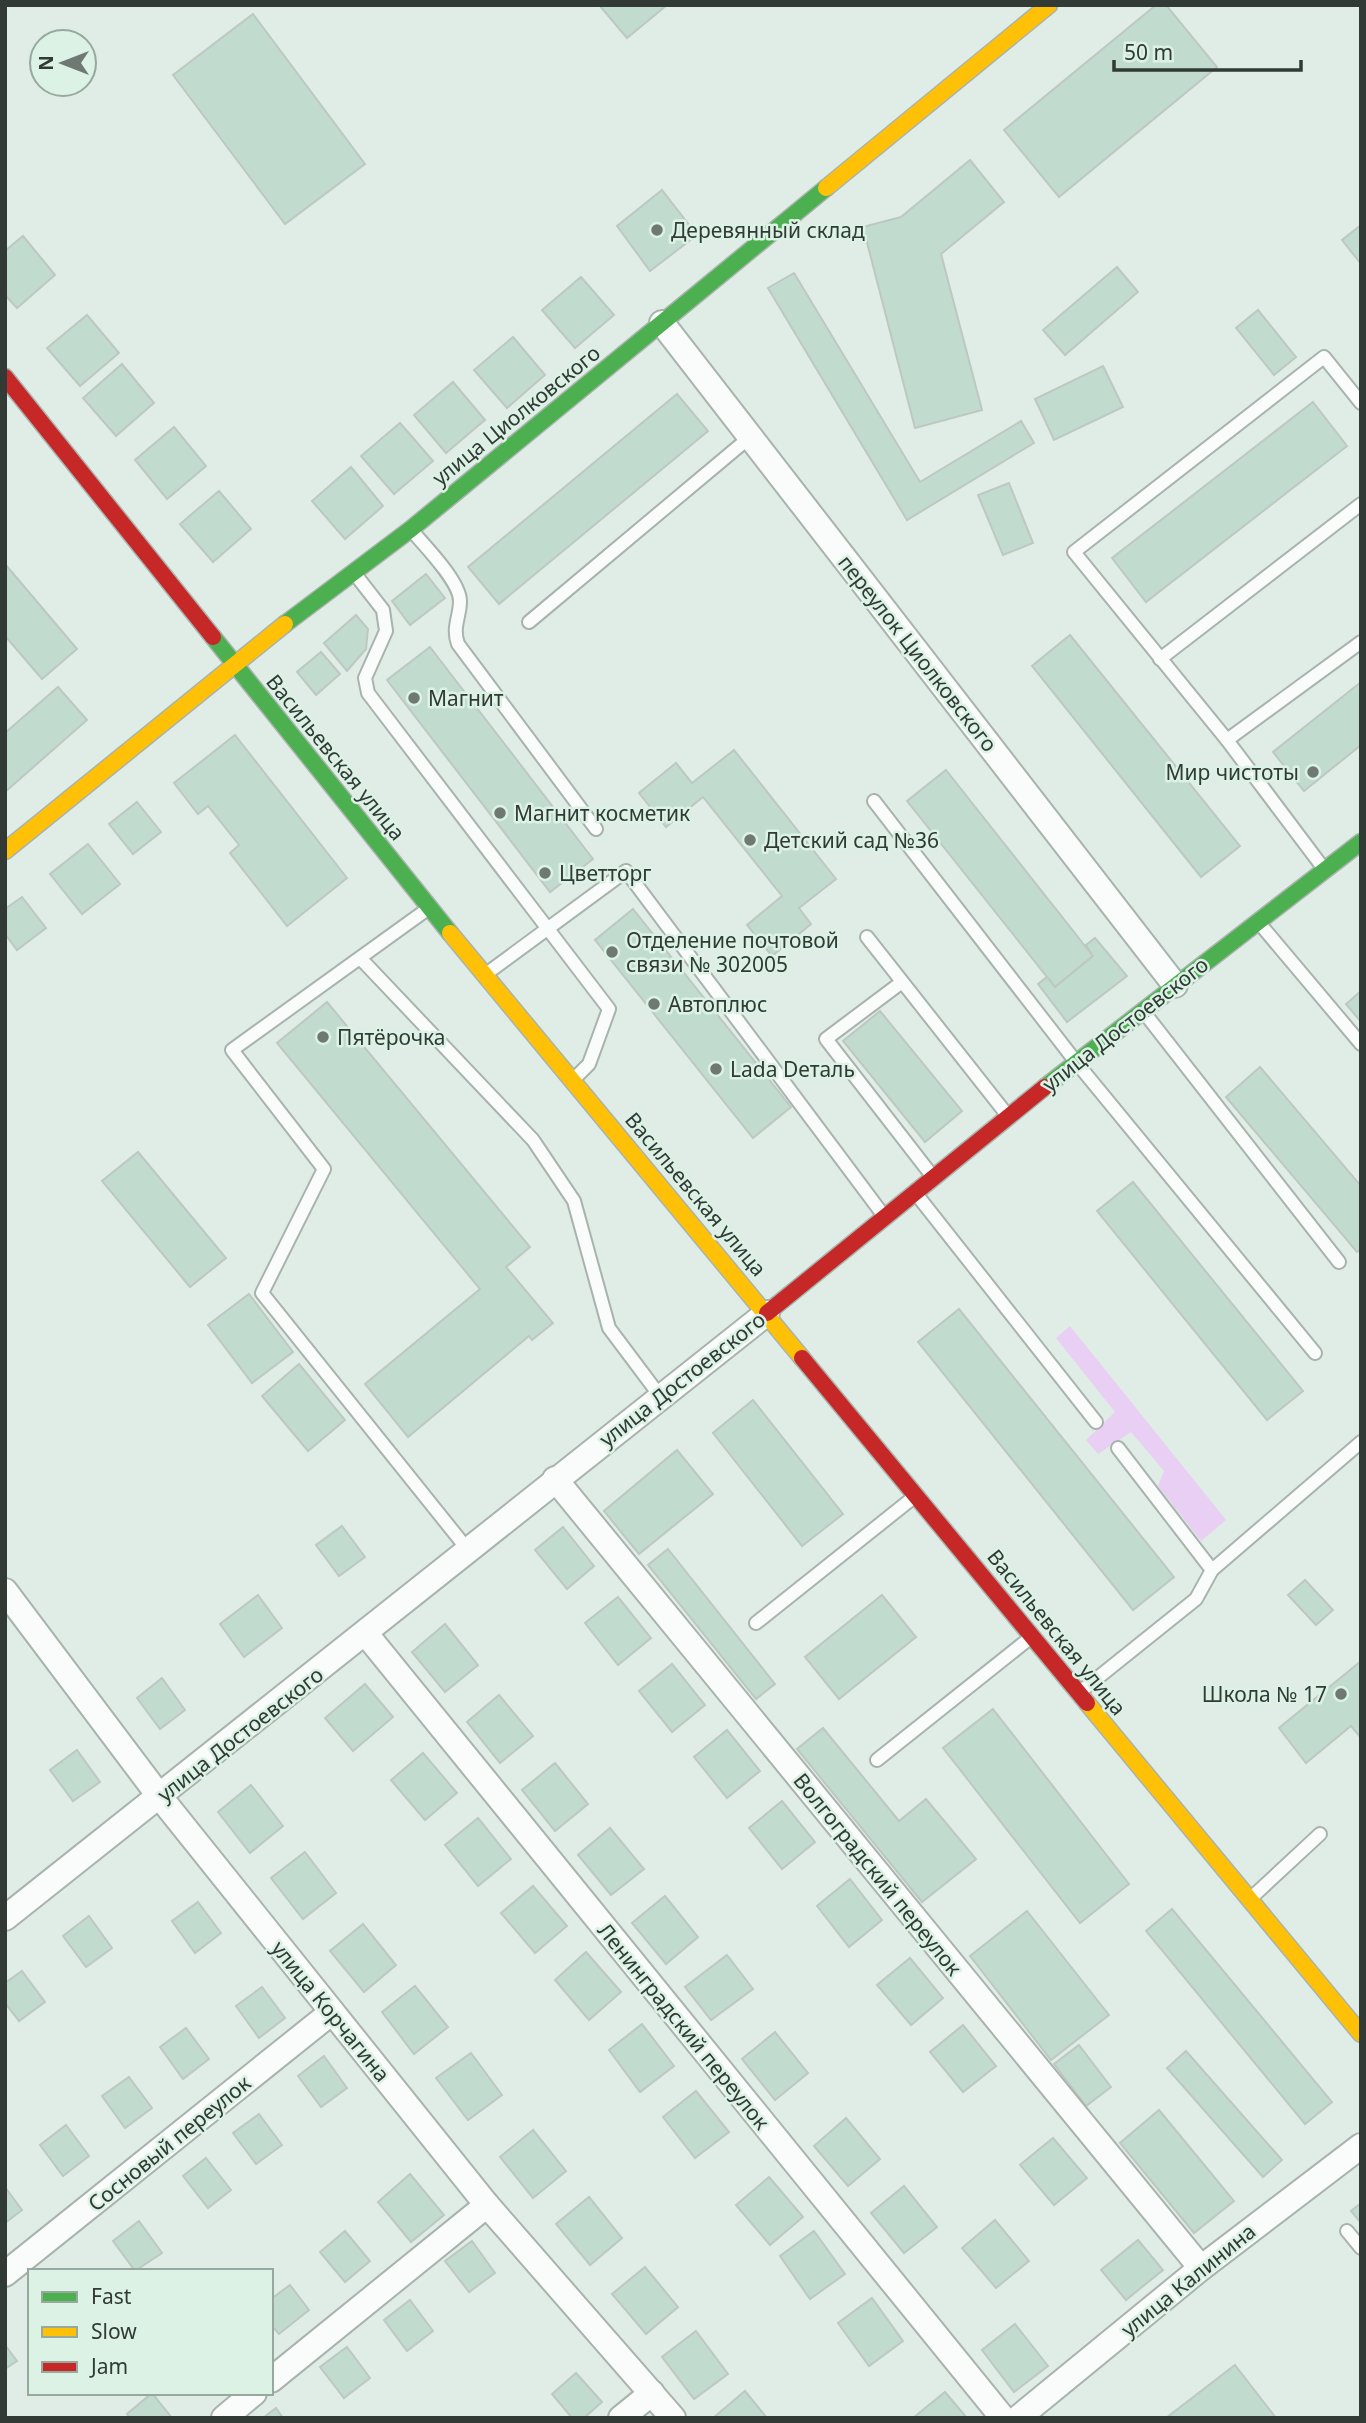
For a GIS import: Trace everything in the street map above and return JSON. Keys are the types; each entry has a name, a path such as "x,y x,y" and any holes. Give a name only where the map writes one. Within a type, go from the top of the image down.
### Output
{"main road":[{"name":"улица Циолковского","path":"5,851 233,662 411,529 1049,5"},
{"name":"Васильевская улица","path":"5,377 430,908 1361,2034"},
{"name":"улица Достоевского","path":"767,1313 1076,1062 1361,842"}],"street":[{"name":"переулок Циолковского","path":"662,323 1175,985"},
{"name":"улица Достоевского","path":"5,1918 767,1313"},
{"name":"Волгоградский переулок","path":"555,1479 1201,2268"},
{"name":"улица Корчагина","path":"5,1591 160,1797 487,2206 673,2418"},
{"name":"Ленинградский переулок","path":"366,1634 1003,2418"},
{"name":"Сосновый переулок","path":"5,2274 332,2012"},
{"name":"улица Калинина","path":"1018,2418 1201,2268 1361,2146"},
{"path":"273,2377 487,2206"},
{"path":"621,2418 652,2393"},
{"path":"224,2418 252,2395"}],"lane":[{"path":"1325,869 1227,740 1074,552 1324,357 1361,402"},
{"path":"529,622 750,437"},
{"path":"1160,659 1361,504"},
{"path":"411,529 458,589 460,603 454,633 458,644 596,829"},
{"path":"354,574 383,610 386,631 365,678 368,693 609,1009 589,1064 573,1080"},
{"path":"1227,740 1361,642"},
{"path":"874,800 1076,1062 1315,1353"},
{"path":"486,975 626,871 884,1216"},
{"path":"430,908 232,1050 324,1169 262,1293 468,1550"},
{"path":"1257,921 1361,1044"},
{"path":"867,937 1008,1116"},
{"path":"361,959 533,1140 574,1201 609,1328 660,1396"},
{"path":"902,982 826,1039 933,1177"},
{"path":"1142,1010 1339,1262"},
{"path":"915,1192 1096,1422"},
{"path":"1080,1693 1196,1599 1212,1570 1361,1442"},
{"path":"1118,1448 1212,1570"},
{"path":"756,1623 917,1494"},
{"path":"877,1760 1033,1636"},
{"path":"1250,1899 1320,1834"},
{"path":"1347,2231 1361,2248"}],"shaded area":[{"path":"1070,1326 1226,1520 1201,1541 1158,1486 1164,1471 1131,1432 1098,1454 1086,1440 1115,1412 1056,1338"}],"building":[{"path":"599,5 667,5 627,38"},
{"path":"1156,5 1166,5 1217,67 1059,197 1004,130"},
{"path":"253,14 365,164 285,224 173,75"},
{"path":"970,160 1004,202 941,254 982,410 915,428 863,227 901,217"},
{"name":"Деревянный склад","path":"662,190 697,235 650,271 617,226"},
{"path":"1361,225 1361,264 1342,240"},
{"path":"23,236 55,275 17,308 5,295 5,251"},
{"path":"1117,267 1138,292 1065,355 1043,330"},
{"path":"794,273 920,482 1021,421 1034,443 907,520 768,288"},
{"path":"581,277 614,315 575,348 542,310"},
{"path":"1258,310 1296,357 1274,375 1236,328"},
{"path":"87,315 119,353 80,386 47,348"},
{"path":"513,337 545,375 507,408 474,370"},
{"path":"122,364 154,403 116,436 83,398"},
{"path":"1103,366 1123,407 1054,440 1035,399"},
{"path":"453,382 485,420 446,453 414,415"},
{"path":"677,394 708,431 499,604 468,567"},
{"path":"1313,402 1347,446 1146,602 1112,558"},
{"path":"400,423 433,461 394,494 361,456"},
{"path":"174,427 206,466 167,499 135,460"},
{"path":"351,467 383,506 345,539 312,501"},
{"path":"1009,483 1033,543 1003,555 978,495"},
{"path":"219,491 251,529 213,562 180,524"},
{"path":"5,564 77,649 42,679 5,636"},
{"path":"426,574 445,598 410,625 392,601"},
{"path":"356,615 368,629 366,649 347,671 324,643"},
{"path":"1070,635 1240,846 1201,877 1032,666"},
{"path":"430,647 593,859 550,892 387,680"},
{"path":"321,652 340,674 316,695 297,672"},
{"path":"1361,682 1361,745 1304,791 1273,752"},
{"path":"58,687 87,720 5,792 5,733"},
{"path":"235,735 347,878 287,926 230,853 239,845 208,806 198,814 174,783"},
{"path":"734,750 836,879 799,908 811,924 772,956 747,925 782,896 703,797 666,827 639,793 676,763 692,783"},
{"path":"946,770 1093,956 1055,987 907,801"},
{"path":"137,802 161,832 133,854 109,824"},
{"path":"88,844 120,884 82,914 50,874"},
{"path":"22,897 46,928 17,950 5,934 5,909"},
{"path":"633,909 791,1107 753,1138 595,940"},
{"path":"1095,938 1127,976 1067,1022 1038,984 1047,977 1055,987 1093,956 1086,945"},
{"path":"1361,991 1361,1022 1346,1004"},
{"path":"327,1002 530,1247 506,1267 553,1323 532,1340 529,1336 408,1437 365,1384 480,1289 277,1043"},
{"path":"880,1011 962,1111 925,1142 843,1041"},
{"path":"1260,1067 1361,1186 1361,1249 1357,1252 1226,1097"},
{"path":"138,1152 226,1258 190,1287 102,1181"},
{"path":"1133,1182 1303,1391 1267,1420 1097,1211"},
{"path":"249,1294 293,1352 252,1383 208,1325"},
{"path":"959,1309 1174,1577 1133,1610 918,1342"},
{"path":"299,1364 345,1420 308,1451 262,1396"},
{"path":"753,1400 843,1514 802,1546 713,1433"},
{"path":"677,1450 713,1494 639,1554 604,1511"},
{"path":"342,1526 365,1557 339,1576 316,1545"},
{"path":"563,1527 594,1566 567,1589 535,1550"},
{"path":"668,1549 775,1684 756,1699 648,1565"},
{"path":"1305,1580 1333,1610 1316,1625 1288,1595"},
{"path":"258,1595 282,1628 244,1657 220,1624"},
{"path":"882,1595 916,1637 839,1699 805,1657"},
{"path":"618,1597 651,1638 618,1665 585,1623"},
{"path":"445,1624 478,1665 445,1692 412,1652"},
{"name":"Школа № 17","path":"1361,1661 1361,1738 1351,1726 1306,1763 1279,1728"},
{"path":"672,1664 705,1705 672,1732 639,1691"},
{"path":"162,1678 185,1710 160,1729 137,1698"},
{"path":"365,1684 393,1717 353,1751 325,1718"},
{"path":"499,1695 533,1736 500,1763 467,1722"},
{"path":"993,1709 1129,1884 1080,1923 943,1748"},
{"path":"823,1728 899,1821 926,1799 976,1859 922,1902 797,1749"},
{"path":"727,1730 760,1771 727,1798 694,1757"},
{"path":"77,1750 100,1782 73,1801 50,1770"},
{"path":"423,1753 457,1793 425,1820 391,1780"},
{"path":"555,1763 588,1804 555,1831 522,1790"},
{"path":"251,1785 283,1826 250,1853 218,1812"},
{"path":"782,1801 815,1842 782,1869 749,1828"},
{"path":"478,1818 511,1859 478,1886 445,1845"},
{"path":"610,1828 644,1869 611,1895 578,1855"},
{"path":"305,1852 336,1893 303,1919 271,1878"},
{"path":"850,1879 882,1920 849,1947 817,1906"},
{"path":"533,1886 567,1926 535,1953 501,1913"},
{"path":"665,1896 698,1937 666,1964 632,1923"},
{"path":"198,1902 221,1933 195,1953 172,1921"},
{"path":"1172,1909 1332,2102 1305,2124 1146,1931"},
{"path":"1027,1911 1109,2015 1051,2060 970,1956"},
{"path":"89,1916 112,1948 86,1967 63,1936"},
{"path":"363,1924 396,1965 364,1992 330,1951"},
{"path":"586,1952 621,1992 589,2020 555,1980"},
{"path":"727,1955 753,1989 711,2020 685,1987"},
{"path":"910,1958 943,1998 911,2025 877,1985"},
{"path":"22,1971 45,2002 19,2021 5,2003 5,1983"},
{"path":"415,1986 448,2027 414,2054 382,2012"},
{"path":"262,1987 285,2018 259,2038 236,2006"},
{"path":"642,2024 674,2066 640,2092 609,2050"},
{"path":"963,2025 996,2066 963,2092 930,2052"},
{"path":"186,2028 209,2059 183,2079 160,2047"},
{"path":"775,2032 808,2073 775,2100 742,2059"},
{"path":"1079,2045 1111,2087 1086,2106 1054,2064"},
{"path":"1186,2051 1282,2160 1263,2177 1167,2068"},
{"path":"471,2053 502,2095 468,2120 436,2078"},
{"path":"324,2056 347,2088 321,2107 298,2076"},
{"path":"129,2077 152,2108 125,2128 102,2096"},
{"path":"696,2091 729,2132 695,2158 663,2117"},
{"path":"1159,2110 1234,2201 1194,2233 1120,2143"},
{"path":"259,2114 282,2145 256,2164 233,2133"},
{"path":"846,2118 880,2159 848,2186 814,2146"},
{"path":"66,2125 89,2156 63,2176 40,2145"},
{"path":"533,2130 566,2171 533,2198 500,2157"},
{"path":"1053,2138 1087,2178 1054,2205 1020,2165"},
{"path":"206,2158 231,2190 208,2208 183,2176"},
{"path":"410,2174 444,2215 411,2242 378,2202"},
{"path":"769,2177 803,2217 770,2245 736,2205"},
{"path":"904,2186 937,2227 904,2253 871,2213"},
{"path":"5,2187 22,2210 5,2223"},
{"path":"589,2197 622,2238 590,2265 556,2224"},
{"path":"1361,2203 1361,2223 1351,2211"},
{"path":"995,2220 1029,2261 996,2288 962,2248"},
{"path":"139,2221 162,2253 138,2269 134,2269 113,2241"},
{"path":"345,2231 370,2261 345,2282 320,2252"},
{"path":"814,2231 845,2274 810,2299 780,2256"},
{"path":"1138,2240 1163,2270 1126,2300 1101,2270"},
{"path":"472,2241 495,2273 469,2292 445,2261"},
{"path":"645,2267 678,2307 646,2334 612,2294"},
{"path":"290,2285 309,2310 279,2334 273,2327 273,2298"},
{"path":"872,2298 903,2341 869,2366 838,2323"},
{"path":"410,2300 433,2331 407,2351 384,2320"},
{"path":"1015,2324 1048,2366 1014,2392 982,2350"},
{"path":"696,2331 728,2374 694,2399 662,2357"},
{"path":"5,2345 17,2361 5,2369"},
{"path":"347,2347 370,2378 344,2398 320,2367"},
{"path":"1235,2365 1276,2418 1166,2418"},
{"path":"576,2373 602,2402 584,2418 572,2418 552,2394"},
{"path":"745,2391 767,2418 713,2418"},
{"path":"945,2392 967,2418 913,2418"},
{"path":"150,2395 154,2395 172,2418 130,2418 127,2414"},
{"path":"276,2408 283,2418 263,2418"}],"traffic: fast":[{"path":"285,624 411,529 826,188"},
{"path":"213,637 450,933"},
{"path":"1045,1087 1361,842"}],"traffic: slow":[{"path":"826,188 1049,5"},
{"path":"5,851 285,624"},
{"path":"450,933 802,1358"},
{"path":"1087,1703 1361,2034"}],"traffic: jam":[{"path":"5,377 213,637"},
{"path":"767,1313 1045,1087"},
{"path":"802,1358 1087,1703"}],"place":[{"name":"Деревянный склад","path":"657,230"},
{"name":"Магнит","path":"414,698"},
{"name":"Мир чистоты","path":"1313,772"},
{"name":"Магнит косметик","path":"500,813"},
{"name":"Детский сад №36","path":"750,840"},
{"name":"Цветторг","path":"545,873"},
{"name":"Отделение почтовой связи № 302005","path":"612,952"},
{"name":"Автоплюс","path":"654,1004"},
{"name":"Пятёрочка","path":"323,1037"},
{"name":"Lada Dеталь","path":"716,1069"},
{"name":"Школа № 17","path":"1341,1694"}]}
